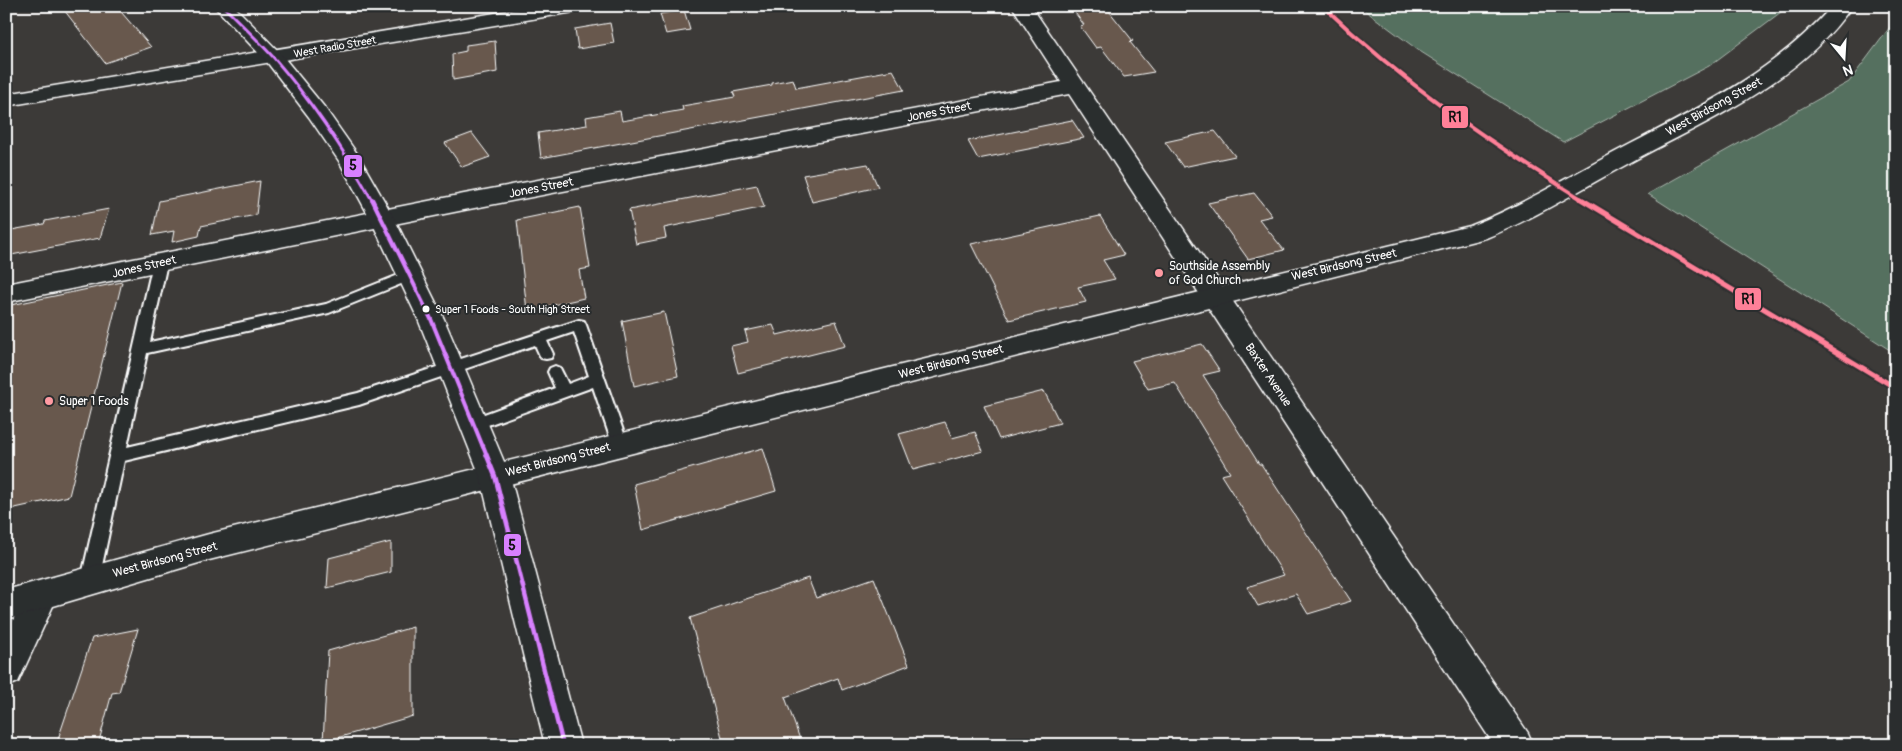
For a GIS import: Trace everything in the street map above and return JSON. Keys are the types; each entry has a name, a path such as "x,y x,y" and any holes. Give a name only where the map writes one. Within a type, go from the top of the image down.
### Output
{"street":[{"path":"223,6 274,58 318,113 350,160 411,275 495,476 563,745"},
{"path":"445,27 462,6"},
{"name":"West Radio Street","path":"6,100 274,58 574,6"},
{"name":"Baxter Avenue","path":"1021,6 1515,745"},
{"name":"West Birdsong Street","path":"6,605 209,547 1463,236 1496,225 1761,80 1807,47 1843,6"},
{"name":"Jones Street","path":"6,293 89,279 382,218 1076,86"},
{"path":"6,671 42,595"}],"lane":[{"path":"90,580 160,263"},
{"path":"141,349 329,308 411,275"},
{"path":"118,456 359,400 450,366 580,325 620,445"},
{"path":"539,338 546,354"},
{"path":"555,372 564,391"},
{"path":"474,424 598,379"}],"green space":[{"path":"1359,6 1789,6 1709,66 1563,142 1418,50"},
{"path":"1896,19 1896,354 1648,194 1849,82"}],"building":[{"path":"61,6 116,6 151,47 105,63"},
{"path":"1070,6 1105,6 1133,41 1130,42 1154,72 1124,77 1101,47 1096,48 1080,26 1084,25"},
{"path":"684,10 690,30 666,34 660,14"},
{"path":"610,23 614,43 578,49 575,29"},
{"path":"495,41 497,72 453,80 452,54 466,51 466,45"},
{"path":"893,70 904,90 541,158 538,133 587,125 586,117 620,111 622,121 683,110 682,106 735,97 733,92 793,79 796,88"},
{"path":"1072,120 1084,138 978,159 968,141"},
{"path":"1215,131 1235,156 1183,167 1165,142"},
{"path":"472,133 490,157 462,167 445,143"},
{"path":"868,164 878,187 812,202 803,175"},
{"path":"260,181 256,215 201,226 199,236 172,242 174,231 152,235 159,201"},
{"path":"757,185 764,207 664,228 666,238 636,244 629,210"},
{"path":"1254,193 1272,216 1259,219 1284,250 1248,259 1208,203"},
{"path":"580,207 590,268 579,270 584,298 527,311 517,220"},
{"path":"109,209 100,238 6,256 6,231 44,224 45,221"},
{"path":"1100,216 1124,255 1103,260 1115,279 1078,287 1086,302 1009,320 971,244"},
{"name":"Super 1 Foods","path":"122,282 69,496 6,510 6,306"},
{"path":"664,312 678,376 634,386 622,321"},
{"path":"836,321 845,346 738,373 731,346 748,342 745,331 773,325 777,335"},
{"path":"1202,344 1220,371 1203,375 1259,464 1261,464 1351,601 1308,614 1296,594 1258,606 1247,587 1284,575 1221,475 1230,473 1175,383 1148,389 1132,361"},
{"path":"1044,391 1060,423 999,439 984,406"},
{"path":"945,422 952,438 975,432 983,451 913,470 899,434"},
{"path":"763,448 776,491 643,530 634,484"},
{"path":"391,542 391,572 327,588 329,558"},
{"path":"808,578 816,598 874,578 909,665 842,690 838,678 785,697 802,745 724,745 690,618"},
{"path":"413,627 413,716 323,742 328,651"},
{"path":"138,629 119,692 112,693 98,745 56,745 92,638"}],"waterway":[{"path":"368,9 371,6"}],"transit line":[{"name":"5","path":"223,6 274,58 317,113 350,160 382,218 431,319 495,476 563,745"},
{"name":"R1","path":"1323,6 1392,69 1467,126 1586,202 1896,388"}],"place":[{"name":"Southside Assembly of God Church","path":"1159,273"},
{"name":"Super 1 Foods - South High Street","path":"426,309"},
{"name":"Super 1 Foods","path":"49,401"}]}
